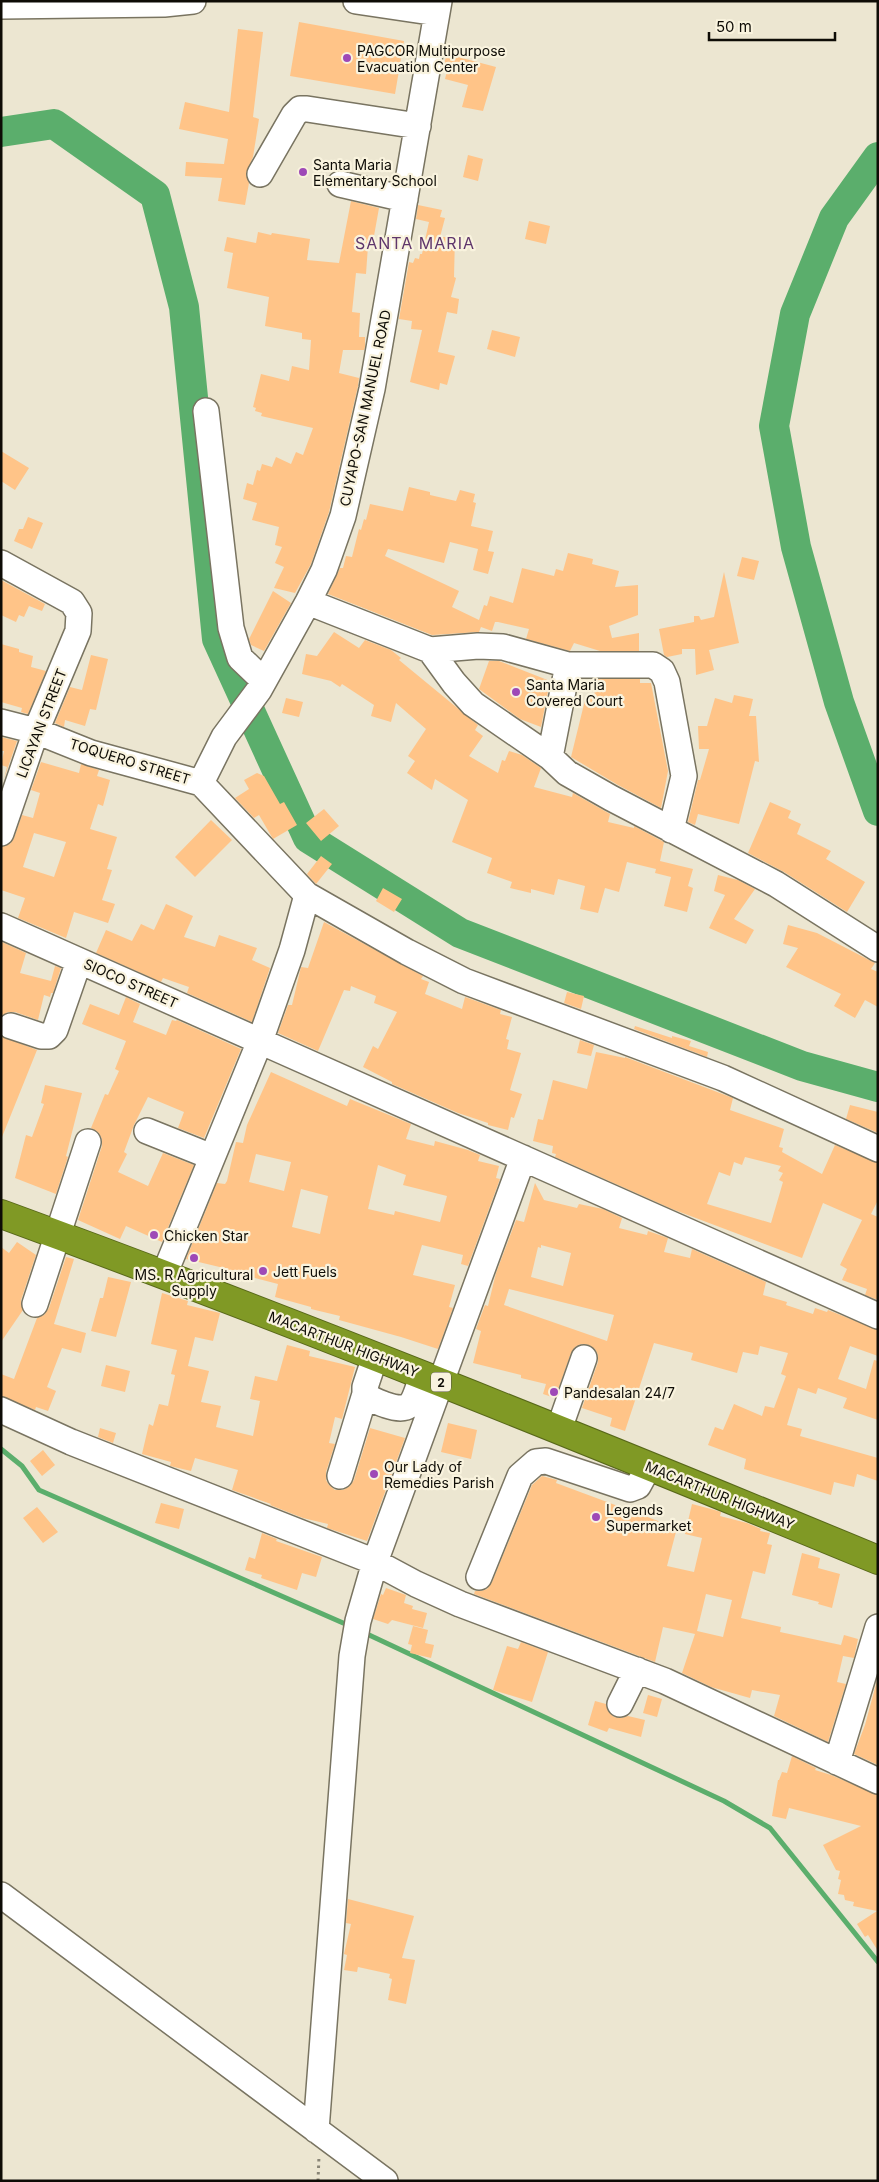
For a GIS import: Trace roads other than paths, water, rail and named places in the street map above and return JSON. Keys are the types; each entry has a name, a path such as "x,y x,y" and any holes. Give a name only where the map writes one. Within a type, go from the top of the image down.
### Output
{"highway":[{"name":"MACARTHUR HIGHWAY","path":"1,1214 375,1356 594,1443 878,1560"}],"street":[{"path":"1,6 145,4 193,1"},
{"path":"356,1 438,7"},
{"name":"CUYAPO-SAN MANUEL ROAD","path":"201,783 224,737 262,685 308,602 330,553 343,516 358,458 372,389 438,7"},
{"path":"260,174 294,115 300,109 418,126"},
{"path":"340,184 406,199"},
{"path":"206,411 231,628 240,658 262,685"},
{"name":"LICAYAN STREET","path":"1,564 72,602 79,613 78,631 36,731 1,833"},
{"path":"308,602 430,650 478,646 503,647 568,665 653,665 662,671 667,682 684,776 671,830"},
{"path":"430,650 454,683 473,704 550,758 567,773 671,830 776,884 878,949"},
{"path":"550,758 568,665"},
{"name":"TOQUERO STREET","path":"1,722 36,731 91,753 201,783"},
{"path":"201,783 307,895 407,952 464,981 723,1078 878,1149"},
{"path":"164,1275 260,1041 292,950 307,895"},
{"name":"SIOCO STREET","path":"1,926 878,1316"},
{"path":"10,1026 41,1036 49,1036 55,1030 79,960"},
{"path":"147,1131 212,1157"},
{"path":"35,1304 88,1142"},
{"path":"316,2130 352,1656 358,1622 433,1379 523,1158"},
{"path":"340,1476 375,1356"},
{"path":"559,1430 584,1358"},
{"path":"365,1394 370,1399 399,1409 406,1409 433,1379"},
{"path":"1,1410 71,1442 375,1562 416,1584 460,1604 637,1670 690,1692 878,1781"},
{"path":"584,1474 594,1443"},
{"path":"479,1577 520,1476 528,1467 536,1462 546,1461 630,1489 638,1486 649,1466"},
{"path":"837,1762 878,1628"},
{"path":"620,1704 637,1670"},
{"path":"1,1895 385,2181"}],"waterway":[{"path":"1,132 54,124 155,195 184,307 217,639 308,838 460,933 802,1066 878,1087"},
{"path":"878,157 834,218 795,314 774,426 796,547 839,702 878,811"},
{"path":"1,1449 22,1466 39,1490 350,1626"},
{"path":"367,1634 724,1801 770,1828 878,1962"}],"place":[{"name":"PAGCOR Multipurpose Evacuation Center","path":"347,58"},
{"name":"Santa Maria Elementary School","path":"303,172"},
{"name":"Santa Maria Covered Court","path":"516,692"},
{"name":"Chicken Star","path":"154,1235"},
{"name":"MS. R Agricultural Supply","path":"194,1258"},
{"name":"Jett Fuels","path":"263,1271"},
{"name":"Pandesalan 24/7","path":"554,1392"},
{"name":"Our Lady of Remedies Parish","path":"374,1474"},
{"name":"Legends Supermarket","path":"596,1517"}],"district":[{"name":"SANTA MARIA","path":"415,243"}]}
